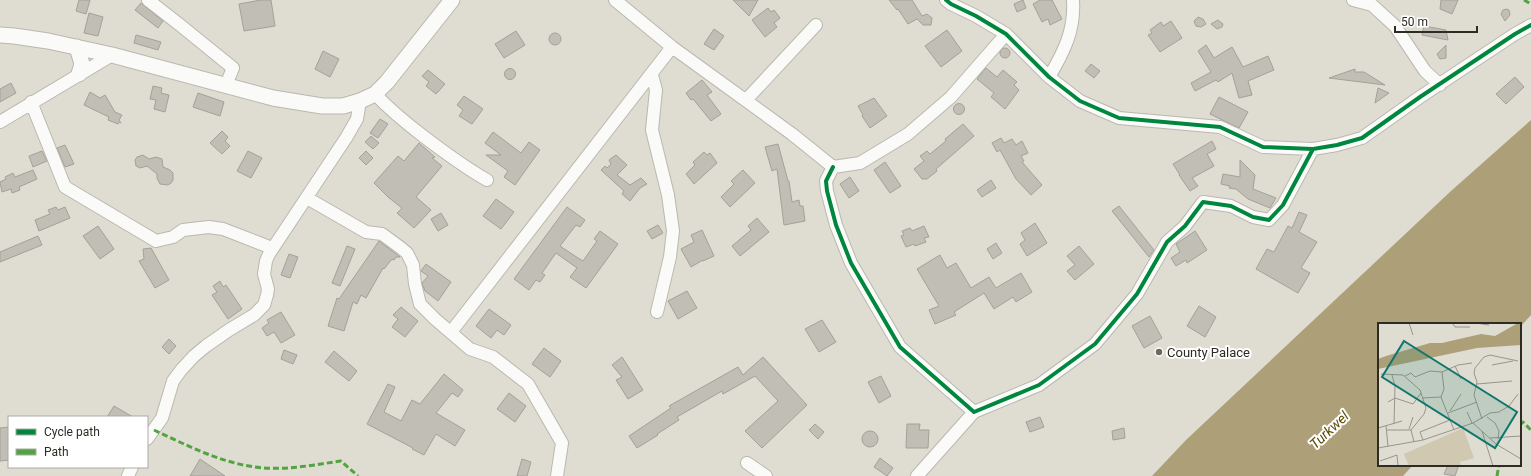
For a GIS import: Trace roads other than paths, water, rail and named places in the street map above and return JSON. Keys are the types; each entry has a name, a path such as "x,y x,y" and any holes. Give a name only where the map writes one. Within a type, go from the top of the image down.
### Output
{"street":[{"path":"148,0 233,68 226,85"},
{"path":"0,35 32,38 112,55 273,98 322,106 343,106 360,101 375,94 387,82 452,0"},
{"path":"615,0 672,47 792,134 833,167 860,163 908,134 951,97 1006,34"},
{"path":"946,0 1006,34 1049,77 1080,101 1119,118 1220,127 1262,147 1312,149 1337,145 1362,138 1420,97 1515,34 1531,26"},
{"path":"1049,77 1062,55 1069,36 1074,12 1073,0"},
{"path":"1353,0 1372,5 1395,26 1426,71 1440,85"},
{"path":"746,100 816,25"},
{"path":"77,47 82,64 79,74"},
{"path":"452,332 652,75 672,47"},
{"path":"0,122 112,55"},
{"path":"652,75 656,90 652,130 668,196 673,231 670,257 657,312"},
{"path":"375,94 389,109 464,168 486,180"},
{"path":"148,438 162,418 173,381 181,370 206,346 254,315 264,305 268,295 268,289 264,278 265,268 266,261 272,248 346,138 357,119 360,101"},
{"path":"32,102 65,187 156,241 173,237 183,230 209,227 224,229 272,248"},
{"path":"917,476 974,412 1039,385 1095,344 1137,294 1167,242 1185,226 1203,202 1231,206 1253,217 1269,220 1284,205 1312,149"},
{"path":"833,167 826,181 827,191 836,225 851,263 900,347 974,412"},
{"path":"307,198 366,232 382,234 401,248 409,256 413,265 414,284 420,304 470,349 493,357 528,384 562,443 557,476"},
{"path":"748,463 766,476"}],"water":[{"name":"Turkwel","path":"1531,120 1531,315 1521,326 1521,323 1378,323 1378,466 1412,466 1403,476 1152,476 1186,440 1451,191"}],"place":[{"name":"County Palace","path":"1159,352"}]}
